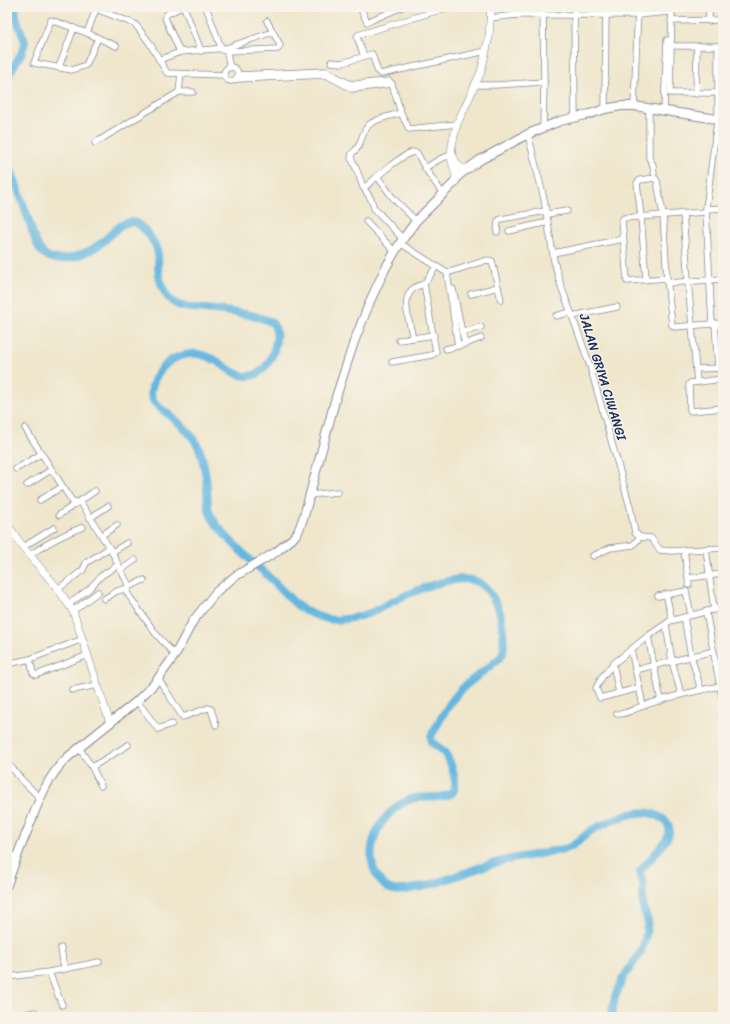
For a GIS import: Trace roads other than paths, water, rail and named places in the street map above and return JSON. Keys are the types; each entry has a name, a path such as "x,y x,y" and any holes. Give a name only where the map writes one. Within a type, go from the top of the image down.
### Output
{"main road":[{"path":"7,885 8,876 40,798 55,771 79,748 137,701 158,678 175,655 193,620 216,592 234,577 276,552 298,532 310,495 336,397 354,342 385,269 416,221 453,184 459,175 480,160 528,134 560,121 622,106 664,110 720,120"}],"street":[{"path":"180,52 165,18 167,14 182,7 201,51"},
{"path":"206,7 225,50 230,68"},
{"path":"360,7 367,22 402,7"},
{"path":"364,56 357,37 358,35 449,7"},
{"path":"453,184 456,176 452,152 457,124 481,72 489,37 491,7"},
{"path":"515,7 515,11 518,15"},
{"path":"543,7 543,128"},
{"path":"574,7 575,117"},
{"path":"605,109 606,7"},
{"path":"634,106 638,7"},
{"path":"709,21 710,7"},
{"path":"87,33 95,8 135,24 149,42 167,73 224,75 230,80 237,77 326,70 353,87 389,81 392,84 401,113 409,129 457,124"},
{"path":"490,18 518,15 638,15 670,9"},
{"path":"670,9 670,94 721,93"},
{"path":"664,110 670,9"},
{"path":"98,38 86,65 72,70 34,63 51,20 87,33 116,46"},
{"path":"671,21 723,20"},
{"path":"159,60 180,52 278,49 280,45 267,21"},
{"path":"58,67 74,28"},
{"path":"225,50 273,32"},
{"path":"671,46 720,47 720,120 706,210 709,280 713,323 720,368 696,369"},
{"path":"696,94 697,47"},
{"path":"331,62 342,63 372,55 378,72 381,74 486,51"},
{"path":"224,75 225,70 235,68 237,77"},
{"path":"179,92 181,74"},
{"path":"476,85 544,82"},
{"path":"95,142 179,92 193,92"},
{"path":"649,108 649,158 653,164 654,173"},
{"path":"401,113 370,124 364,132 359,146 350,158 356,168 364,188 372,201 374,208 402,241 436,267 448,273 489,260 492,261 502,300"},
{"name":"JALAN GRIYA CIWANGI","path":"528,134 548,222 552,253 561,286 588,361 630,507 635,533 640,537"},
{"path":"364,188 377,176 401,158 412,152 417,153 425,168 443,194"},
{"path":"425,168 452,152"},
{"path":"452,152 454,159 460,166 463,168 470,168"},
{"path":"377,176 393,198 416,221"},
{"path":"646,279 637,183 640,180 655,178 658,181 662,215 672,325 675,327 723,323"},
{"path":"723,208 624,218 622,220 626,280 646,279 688,281 723,279"},
{"path":"497,232 498,221 501,219 568,211"},
{"path":"683,213 697,382"},
{"path":"366,220 395,252"},
{"path":"509,231 548,222"},
{"path":"552,253 623,239"},
{"path":"414,338 406,309 406,300 416,286 424,284 436,267"},
{"path":"448,273 465,344"},
{"path":"448,273 458,346"},
{"path":"392,362 435,354 437,349 424,284"},
{"path":"471,294 498,287"},
{"path":"556,316 617,307"},
{"path":"462,332 481,327"},
{"path":"400,340 434,335"},
{"path":"446,348 458,346 481,338"},
{"path":"723,379 690,383 689,385 690,410 693,412 723,408"},
{"path":"25,428 72,501 83,506 102,535 128,587 127,593 160,639 175,655"},
{"path":"16,469 41,454"},
{"path":"27,485 51,470"},
{"path":"40,500 62,487"},
{"path":"59,515 95,491"},
{"path":"310,495 338,492"},
{"path":"90,518 108,506"},
{"path":"7,524 23,547 58,588 73,611 110,723"},
{"path":"102,535 117,525"},
{"path":"30,555 64,534 83,527"},
{"path":"23,547 54,528"},
{"path":"593,556 610,548 633,545 640,537 651,538 660,550 671,551 723,548"},
{"path":"58,588 83,570 86,563 127,543"},
{"path":"706,548 714,610"},
{"path":"684,550 689,585"},
{"path":"69,604 89,589 101,576 135,560"},
{"path":"688,578 723,574"},
{"path":"104,599 117,591 144,580"},
{"path":"658,596 686,591 691,615"},
{"path":"73,611 98,592"},
{"path":"666,594 672,620"},
{"path":"639,688 600,698 596,688 602,677 614,664 648,636 672,620 723,607"},
{"path":"706,612 722,697"},
{"path":"684,617 691,656 700,690"},
{"path":"666,625 672,661 681,694"},
{"path":"648,636 661,701"},
{"path":"7,664 30,659 82,639"},
{"path":"631,649 642,706"},
{"path":"635,670 714,651"},
{"path":"30,659 33,673 36,675 88,655"},
{"path":"614,664 619,693"},
{"path":"602,677 615,674"},
{"path":"158,678 183,717 208,708 210,709 216,725"},
{"path":"72,690 98,685"},
{"path":"617,714 622,714 681,694 721,686"},
{"path":"137,701 158,729 172,724"},
{"path":"92,767 128,745"},
{"path":"79,748 92,767 101,786"},
{"path":"7,764 40,798"},
{"path":"7,857 16,857"},
{"path":"61,948 64,969"},
{"path":"7,977 49,972 99,962"},
{"path":"49,972 62,1005"},
{"path":"12,1017 36,1012"}],"waterway":[{"path":"7,78 22,52 25,42 16,17 15,7"},
{"path":"7,157 35,239 41,251 45,255 57,259 65,259 76,256 96,247 116,229 126,223 136,223 145,230 156,246 158,254 159,277 164,291 173,302 180,306 189,308 252,315 273,324 277,336 273,353 267,365 258,373 245,376 240,375 211,358 194,354 185,355 177,357 163,367 154,381 151,394 155,403 186,430 195,440 199,448 207,485 208,508 213,519 226,536 298,606 311,614 327,619 337,620 370,613 410,593 434,584 458,580 469,580 482,584 489,591 494,600 502,622 504,641 502,655 496,662 460,691 446,710 431,736 431,742 445,753 449,761 455,779 454,790 452,793 444,796 411,799 400,805 389,814 381,824 375,836 372,849 372,861 376,874 384,885 388,888 396,890 416,888 502,861 570,847 596,828 625,816 634,814 642,813 656,815 667,823 669,830 668,837 640,872 643,884 643,908 648,921 645,939 641,952 623,978 615,997 611,1017"}]}
